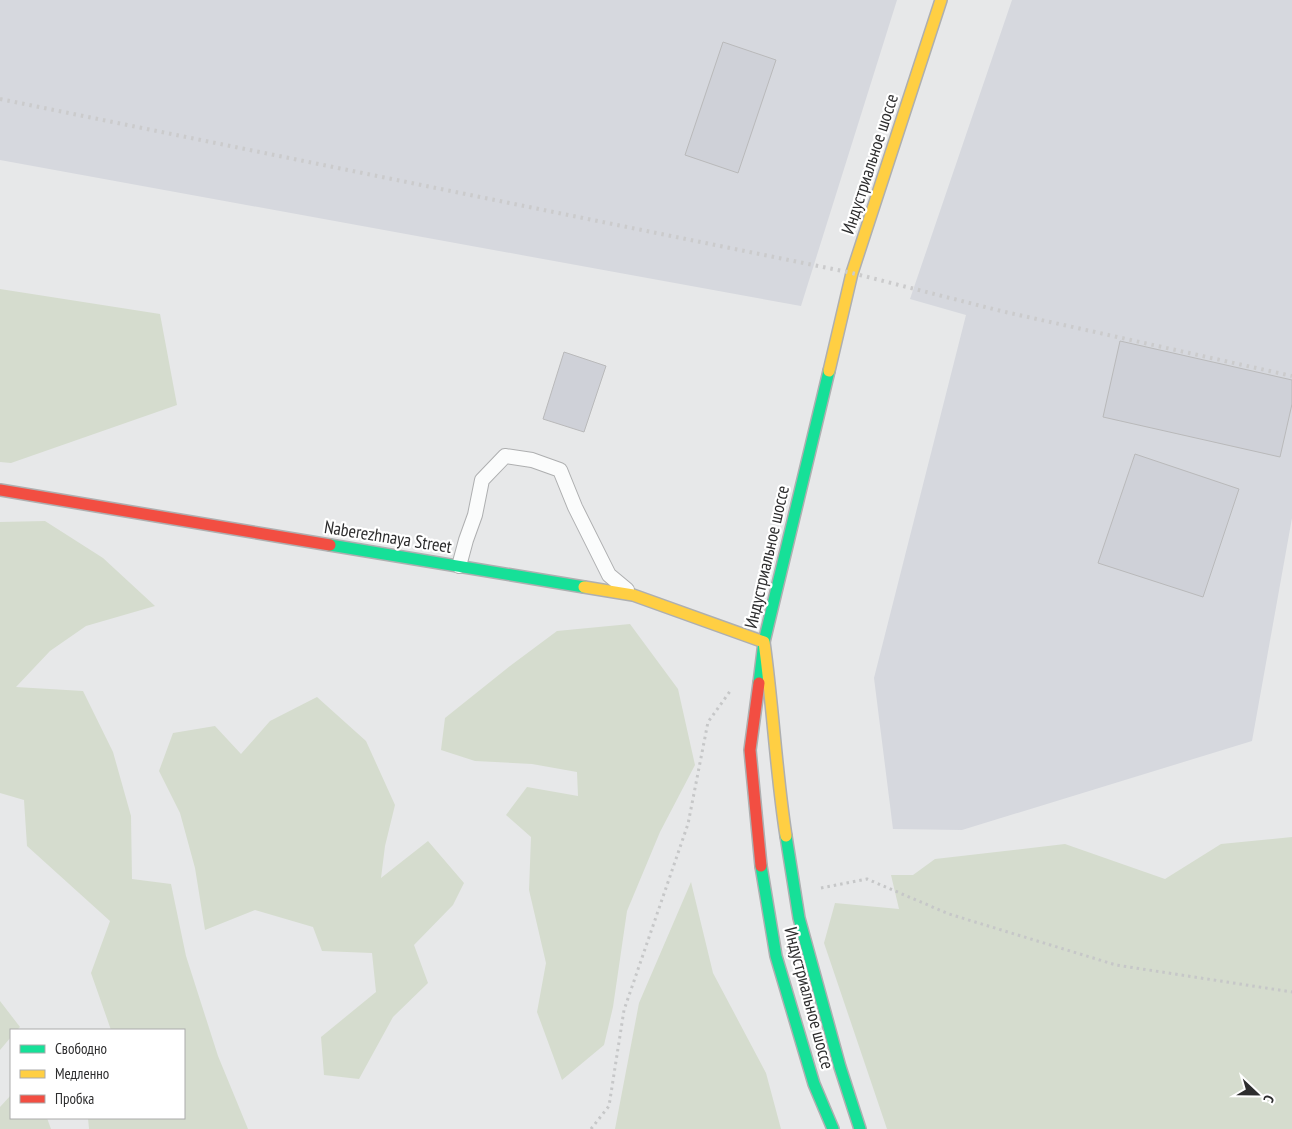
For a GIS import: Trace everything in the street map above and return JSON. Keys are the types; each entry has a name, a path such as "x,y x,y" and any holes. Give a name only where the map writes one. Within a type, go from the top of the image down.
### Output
{"street":[{"name":"Индустриальное шоссе","path":"833,1129 814,1084 776,956 759,854 750,750 764,642 852,273 941,0"},
{"name":"Naberezhnaya Street","path":"0,490 633,595 764,642"},
{"path":"764,642 771,695 780,797 800,918 840,1067 860,1129"}],"lane":[{"path":"459,566 475,516 482,480 505,456 532,460 560,470 575,507 609,575 633,595"}],"path":[{"path":"591,1129 609,1106 624,1010 688,824 708,722 736,682"},
{"path":"795,892 867,879 949,914 1116,964 1292,992"}],"shaded area":[{"path":"0,0 897,0 801,306 0,160"},
{"path":"1012,0 1292,0 1292,518 1252,741 962,830 893,829 874,678 966,315 910,299"},
{"path":"0,289 160,314 177,405 11,463 0,462"},
{"path":"45,521 103,558 155,606 86,626 50,651 16,687 83,691 113,752 131,816 132,879 171,884 186,956 218,1056 248,1129 89,1129 88,1119 185,1119 185,1029 111,1029 91,973 110,921 27,846 24,800 0,793 0,522"},
{"path":"630,624 678,689 695,765 660,832 627,911 613,1007 604,1045 562,1080 537,1012 546,963 529,890 531,837 506,815 527,787 578,796 577,772 532,764 475,761 441,750 445,718 557,631"},
{"path":"317,697 366,741 395,805 385,846 381,878 428,841 464,883 453,905 414,945 428,983 393,1017 359,1079 324,1075 321,1037 376,992 372,953 322,951 313,927 255,910 205,930 195,868 180,813 159,771 173,733 215,726 241,754 270,721"},
{"path":"1292,837 1292,1129 887,1129 824,943 835,903 899,909 891,875 913,875 935,859 1065,844 1165,879 1221,844"},
{"path":"691,882 713,973 766,1073 781,1129 615,1129 639,1003"},
{"path":"0,1001 20,1027 18,1029 10,1029 10,1038 0,1050"},
{"path":"10,1096 10,1119 47,1119 51,1129 0,1129 0,1107"}],"building":[{"path":"723,42 776,60 738,173 685,155"},
{"path":"1120,341 1292,380 1292,404 1280,457 1103,417"},
{"path":"564,352 606,366 584,432 543,419"},
{"path":"1135,454 1239,489 1203,597 1098,563"}],"railway":[{"path":"0,99 852,273 1001,311 1292,376"}],"traffic: fast":[{"path":"759,683 764,642 829,371"},
{"path":"330,545 584,587"},
{"path":"786,836 799,918 840,1067 860,1129"},
{"path":"761,866 776,956 814,1084 833,1129"}],"traffic: slow":[{"path":"829,371 852,273 941,0"},
{"path":"584,587 633,595 764,642 786,836"}],"traffic: jam":[{"path":"0,490 330,545"},
{"path":"759,683 750,750 761,866"}]}
